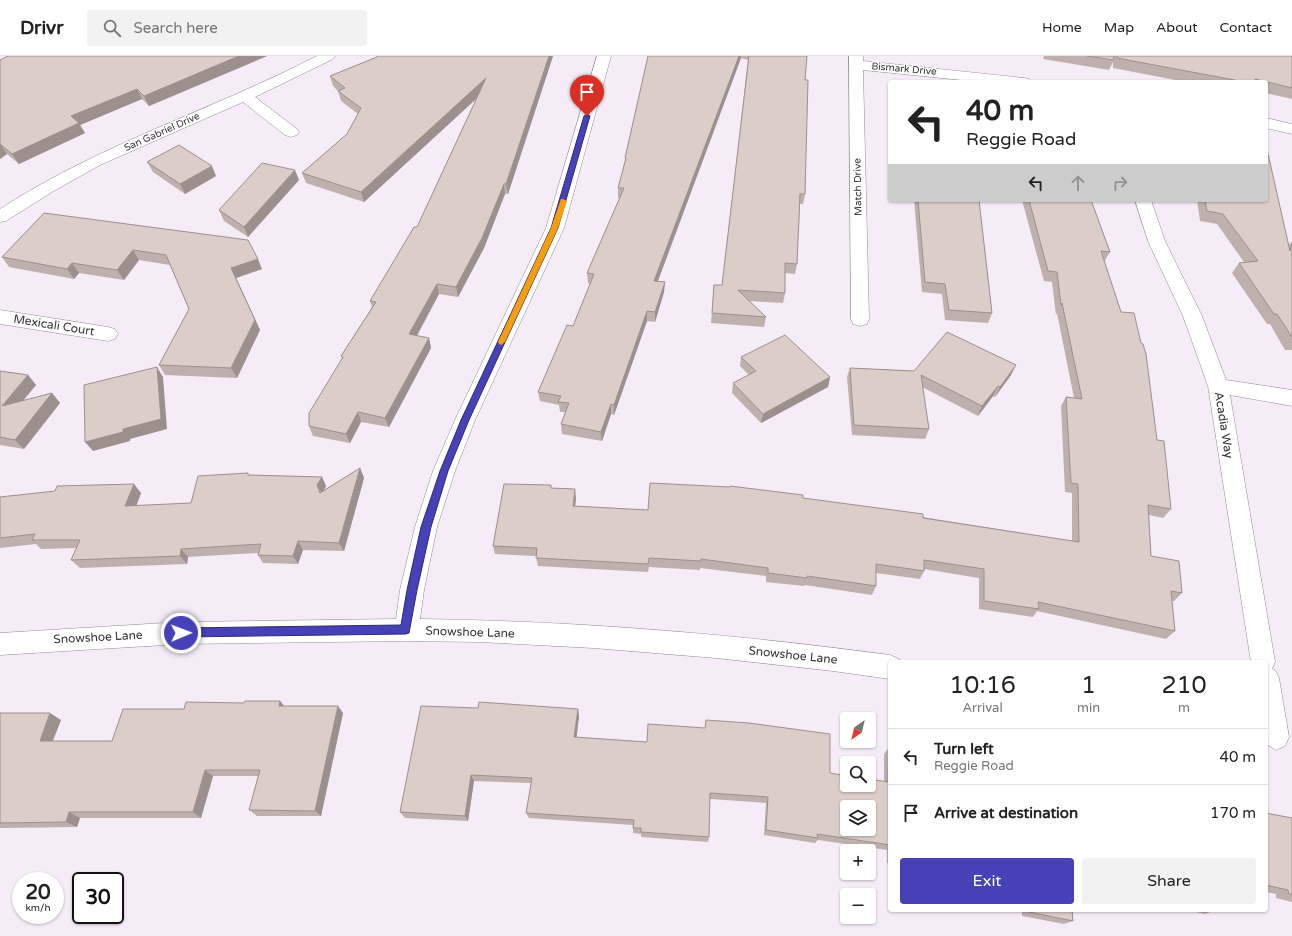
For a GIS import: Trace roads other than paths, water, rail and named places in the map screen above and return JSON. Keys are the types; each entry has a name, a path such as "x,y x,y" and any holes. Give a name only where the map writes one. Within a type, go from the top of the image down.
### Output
{"street":[{"name":"San Gabriel Drive","path":"0,217 58,181 95,162 282,80 328,56"},
{"path":"406,630 412,590 426,527 444,471 465,420 555,228 604,56"},
{"name":"Bismark Drive","path":"856,60 1009,80"},
{"name":"Match Drive","path":"856,60 860,319"},
{"path":"245,96 291,132"},
{"path":"1268,123 1292,129"},
{"name":"Acadia Way","path":"1144,202 1153,236 1199,333 1218,386 1263,660"},
{"name":"Mexicali Court","path":"0,317 108,334"},
{"path":"1218,386 1292,398"},
{"name":"Snowshoe Lane","path":"0,644 181,633 406,630 480,631 678,644 834,658 888,667"},
{"path":"1268,688 1278,738"}]}
